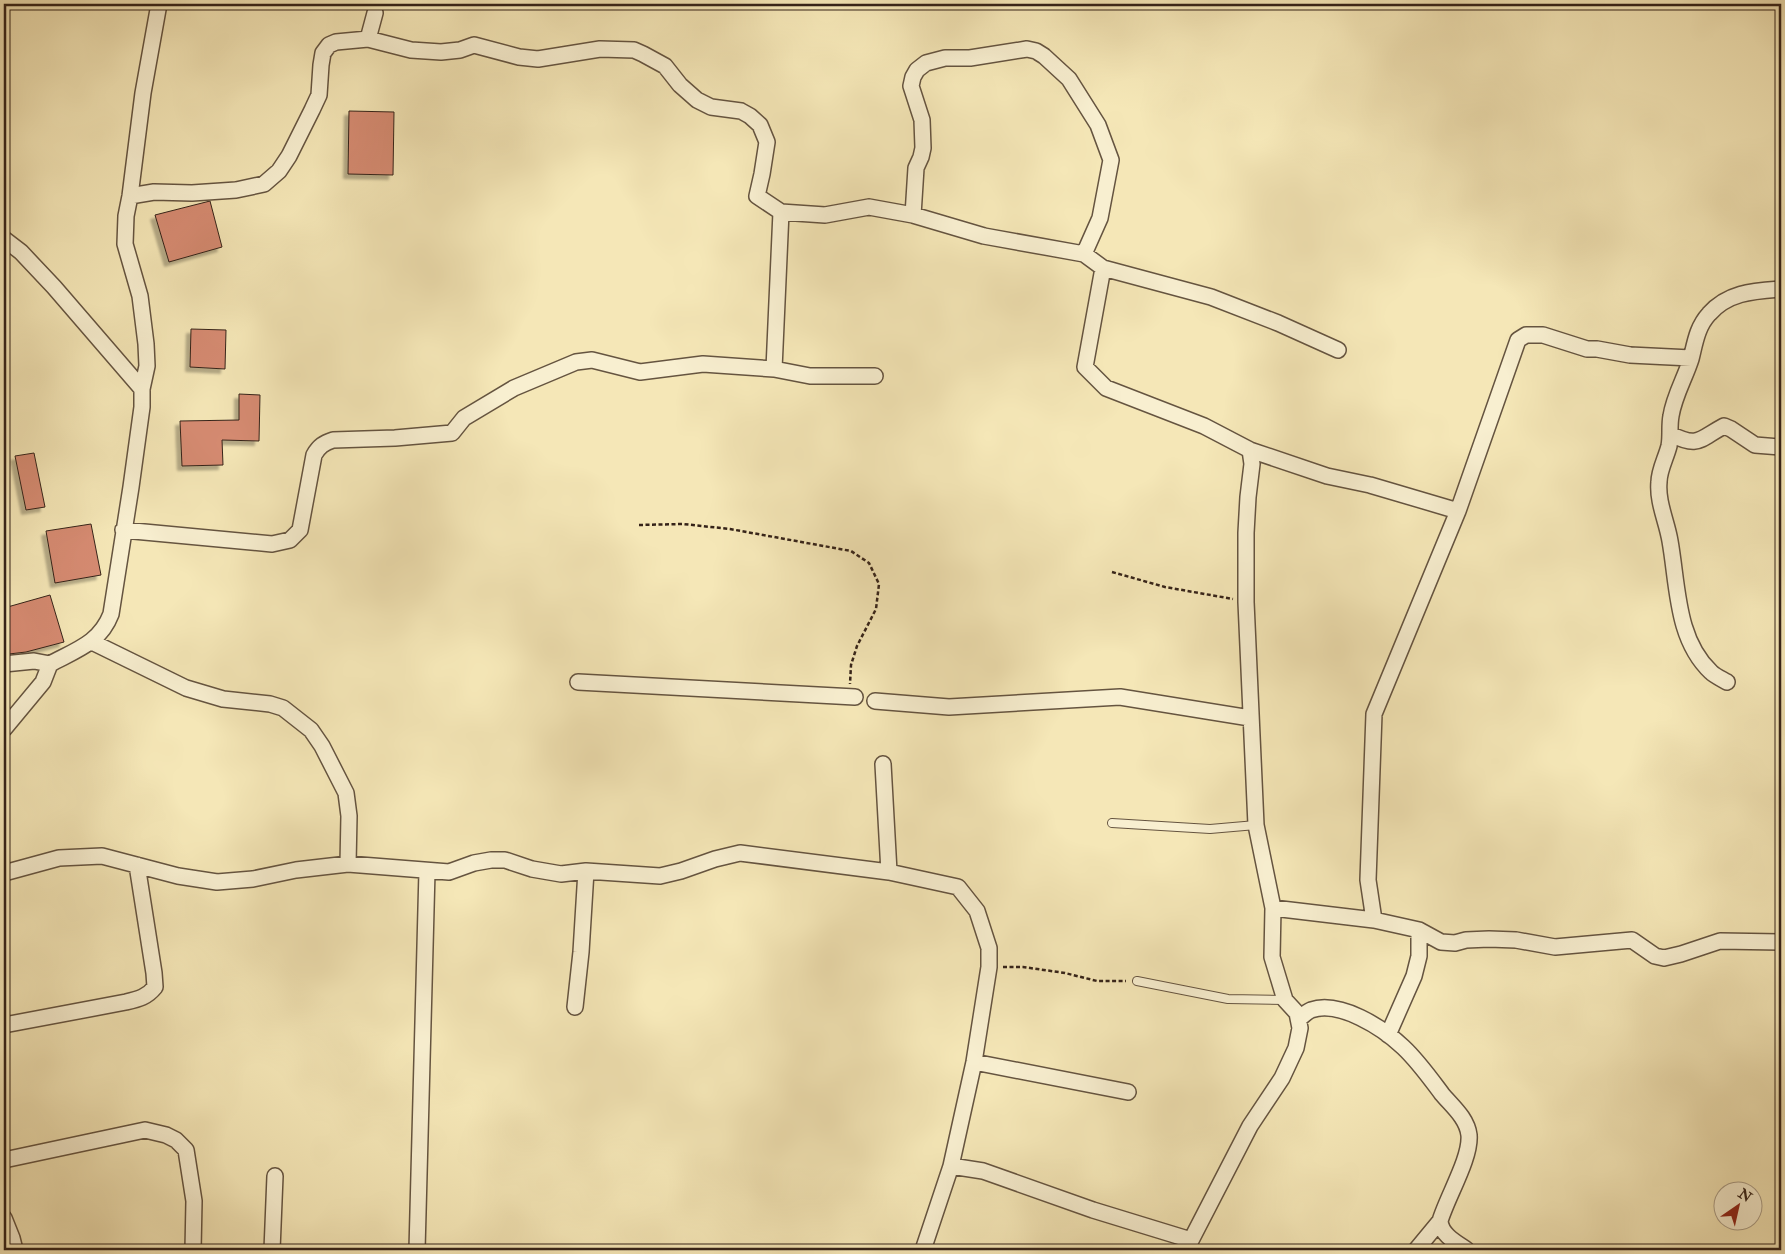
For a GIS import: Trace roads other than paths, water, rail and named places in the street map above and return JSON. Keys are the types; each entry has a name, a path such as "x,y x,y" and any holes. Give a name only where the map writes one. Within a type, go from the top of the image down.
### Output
{"street":[{"path":"4,664 34,661 50,664 92,642 107,624 111,614 131,487 146,366 146,344 140,296 125,244 126,216 143,93 159,4"},
{"path":"368,39 375,14"},
{"path":"130,196 154,192 192,193 236,190 264,184 279,172 289,156 319,95 323,53 329,45 336,42 368,39 411,50 441,52 460,50 474,45 519,57 538,59 600,49 634,50 665,66 680,85 697,100 711,107 740,111 750,116 760,125 766,142 757,196 781,212 825,215 869,207 913,215 984,236 1084,254 1103,268 1211,298 1278,322 1338,350"},
{"path":"913,215 916,168 923,148 922,120 910,86 918,70 926,63 946,58 970,58 1027,49 1036,51 1055,65 1073,85 1098,125 1111,160 1100,218 1084,254"},
{"path":"774,369 781,212"},
{"path":"4,238 21,252 54,287 142,389"},
{"path":"1103,268 1085,367 1106,388 1204,426 1250,450 1327,476 1370,485 1458,511"},
{"path":"1727,682 1712,673 1696,655 1679,608 1670,542 1658,482 1669,445 1670,417 1674,400 1691,358 1700,326 1708,314 1726,299 1743,292 1781,289"},
{"path":"1374,920 1368,880 1374,714 1458,511 1518,340 1526,335 1543,335 1579,348 1606,350 1630,355 1691,358"},
{"path":"123,530 272,544 290,540 300,530 314,455 318,447 333,440 395,438 452,433 464,418 514,388 576,362 592,360 640,372 702,364 774,369 810,376 875,376"},
{"path":"1670,434 1681,440 1696,442 1724,426 1755,445 1761,447 1781,447"},
{"path":"951,1166 983,1171 1189,1245 1250,1126 1282,1078 1296,1048 1300,1028 1299,1019 1297,1013 1285,1000 1272,957 1273,908 1256,825 1246,602 1247,524 1252,464 1250,450"},
{"path":"92,642 186,688 223,699 270,704 283,708 310,730 322,746 346,793 350,816 348,864"},
{"path":"4,729 43,682 50,664"},
{"path":"578,682 855,697"},
{"path":"875,701 949,707 1120,697 1250,718"},
{"path":"883,764 890,872"},
{"path":"4,873 59,858 102,856 178,876 217,882 254,879 296,870 348,864 449,872 491,860 505,860 532,869 561,874 586,871 660,876 740,853 890,872 958,887 977,911 989,948 989,967 974,1062 951,1166 923,1250"},
{"path":"4,1025 142,998 155,987 137,865"},
{"path":"417,1250 427,871"},
{"path":"575,1007 581,952 586,871"},
{"path":"1273,908 1374,920 1419,930 1437,940 1448,943 1466,940 1516,940 1555,947 1632,940 1655,956 1664,958 1720,941 1781,942"},
{"path":"1388,1035 1414,976 1419,956 1419,930"},
{"path":"1299,1019 1311,1010 1323,1008 1336,1010 1351,1013 1388,1035 1414,1058 1464,1121 1469,1134 1465,1156 1440,1221 1416,1250"},
{"path":"974,1062 1128,1092"},
{"path":"4,1160 145,1130 166,1135 176,1140 186,1150 194,1200 193,1250"},
{"path":"272,1250 275,1176"},
{"path":"4,1218 15,1250"},
{"path":"1440,1221 1440,1226 1445,1233 1467,1250"}],"lane":[{"path":"1112,823 1210,829 1256,825"},
{"path":"1137,981 1228,998 1285,1000"}]}
